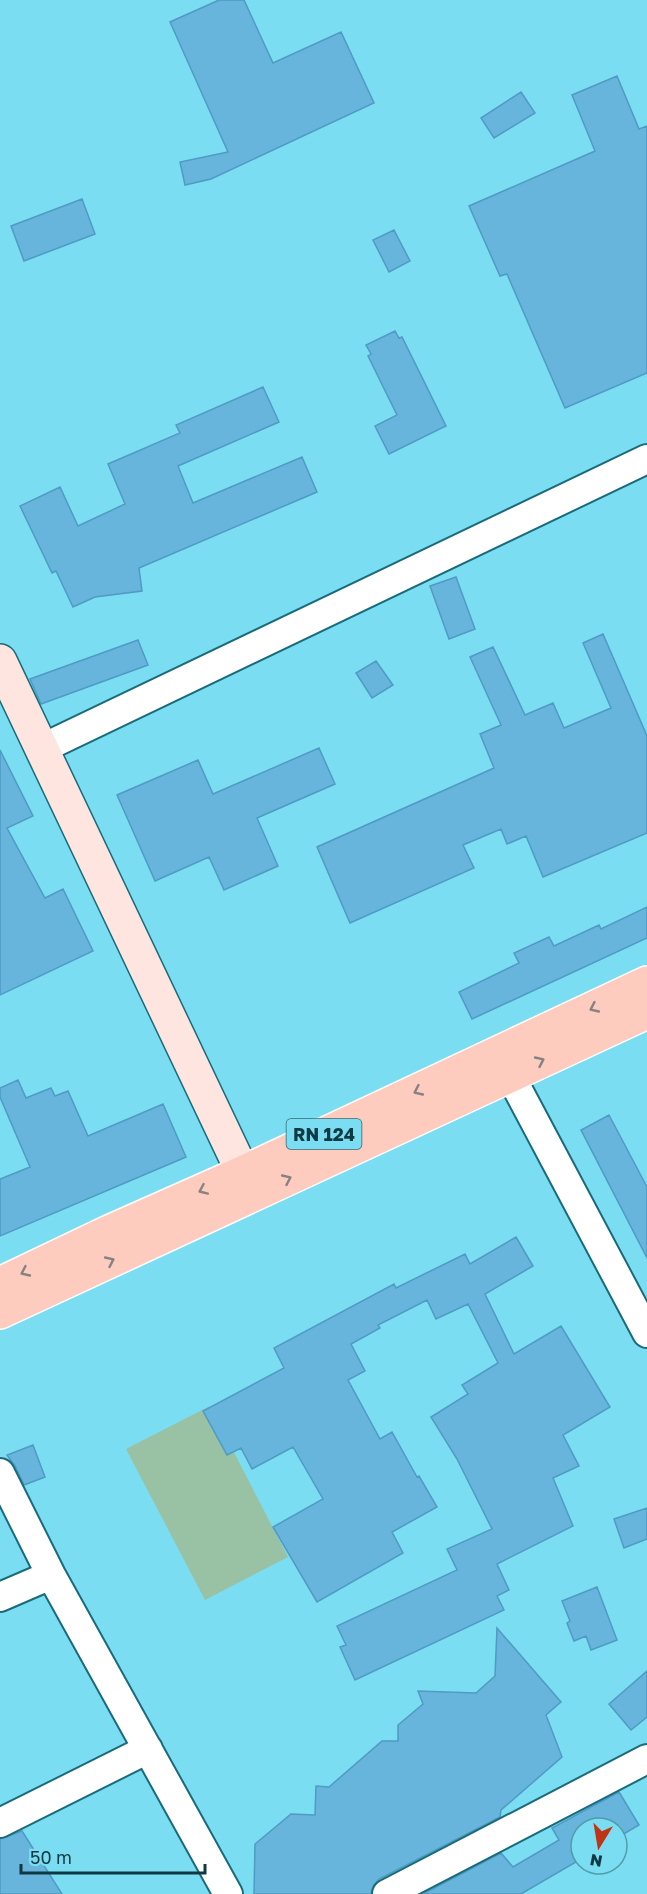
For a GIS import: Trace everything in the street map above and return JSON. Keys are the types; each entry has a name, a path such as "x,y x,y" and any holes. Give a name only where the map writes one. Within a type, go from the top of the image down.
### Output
{"main road":[{"name":"RN 124","path":"0,1312 647,983"},
{"name":"RN 124","path":"0,1284 109,1232 248,1184 510,1075 647,1012"}],"street":[{"path":"43,748 647,459"},
{"path":"0,661 248,1184"},
{"path":"510,1075 647,1333"},
{"path":"0,1473 51,1575 228,1894"},
{"path":"0,1597 51,1575"},
{"path":"0,1823 148,1749"},
{"path":"387,1894 647,1759"}],"green space":[{"path":"210,1406 288,1557 205,1600 126,1449"}],"building":[{"path":"219,0 244,0 273,63 341,32 374,103 211,179 185,185 180,162 228,152 170,22"},
{"path":"617,76 639,129 647,126 647,373 565,408 507,274 500,276 469,206 595,151 572,95"},
{"path":"521,92 535,113 494,138 481,118"},
{"path":"82,199 95,234 24,261 11,226"},
{"path":"394,230 410,261 389,272 373,240"},
{"path":"395,331 399,338 402,337 446,426 389,454 375,426 397,415 368,356 371,354 366,345"},
{"path":"263,387 279,422 178,466 193,503 302,457 317,492 139,568 142,591 95,597 73,607 56,571 52,573 20,506 60,487 78,526 125,504 108,464 180,433 176,425"},
{"path":"456,577 475,629 449,639 430,586"},
{"path":"603,634 647,736 647,833 543,877 526,836 507,844 501,829 463,845 474,868 350,923 317,847 494,768 480,734 501,725 470,657 493,647 525,715 553,703 564,728 611,708 583,643"},
{"path":"138,640 148,665 41,704 30,679"},
{"path":"376,661 393,685 372,698 356,673"},
{"path":"319,748 335,784 257,818 278,866 224,890 209,857 155,881 117,795 198,760 213,794"},
{"path":"0,750 33,816 7,828 45,898 63,889 93,951 0,995"},
{"path":"647,907 647,938 472,1019 459,992 519,963 514,953 549,937 554,946 599,925 601,929"},
{"path":"18,1080 26,1098 51,1088 55,1096 68,1091 88,1136 163,1104 186,1157 0,1236 0,1179 30,1167 0,1097 0,1088"},
{"path":"609,1115 647,1187 647,1258 581,1130"},
{"path":"516,1237 533,1266 485,1294 514,1354 561,1326 610,1407 563,1435 579,1466 553,1478 573,1526 497,1564 509,1590 497,1596 504,1610 355,1680 340,1647 346,1645 337,1626 457,1570 447,1549 492,1529 457,1459 431,1417 468,1394 462,1385 498,1363 468,1304 436,1319 427,1300 378,1325 380,1328 351,1344 365,1371 348,1380 380,1439 392,1432 437,1507 392,1532 403,1553 317,1602 273,1527 323,1499 293,1447 252,1469 241,1448 227,1455 203,1411 284,1368 274,1348 394,1284 396,1288 465,1254 470,1264"},
{"path":"33,1445 45,1477 24,1485 7,1455"},
{"path":"647,1508 647,1539 624,1548 614,1519"},
{"path":"597,1587 617,1640 591,1650 586,1636 574,1641 567,1623 570,1621 562,1601"},
{"path":"497,1628 561,1702 546,1715 562,1757 501,1810 500,1817 379,1879 373,1886 371,1894 254,1894 255,1844 291,1814 315,1815 316,1786 329,1787 382,1741 398,1741 398,1725 423,1704 418,1691 476,1693 495,1676"},
{"path":"647,1671 647,1717 631,1730 609,1704"},
{"path":"619,1792 639,1825 629,1831 629,1816 574,1816"},
{"path":"569,1819 569,1866 521,1894 423,1894 501,1853 513,1867 559,1840 552,1828"},
{"path":"22,1831 62,1894 0,1894 0,1839"}]}
